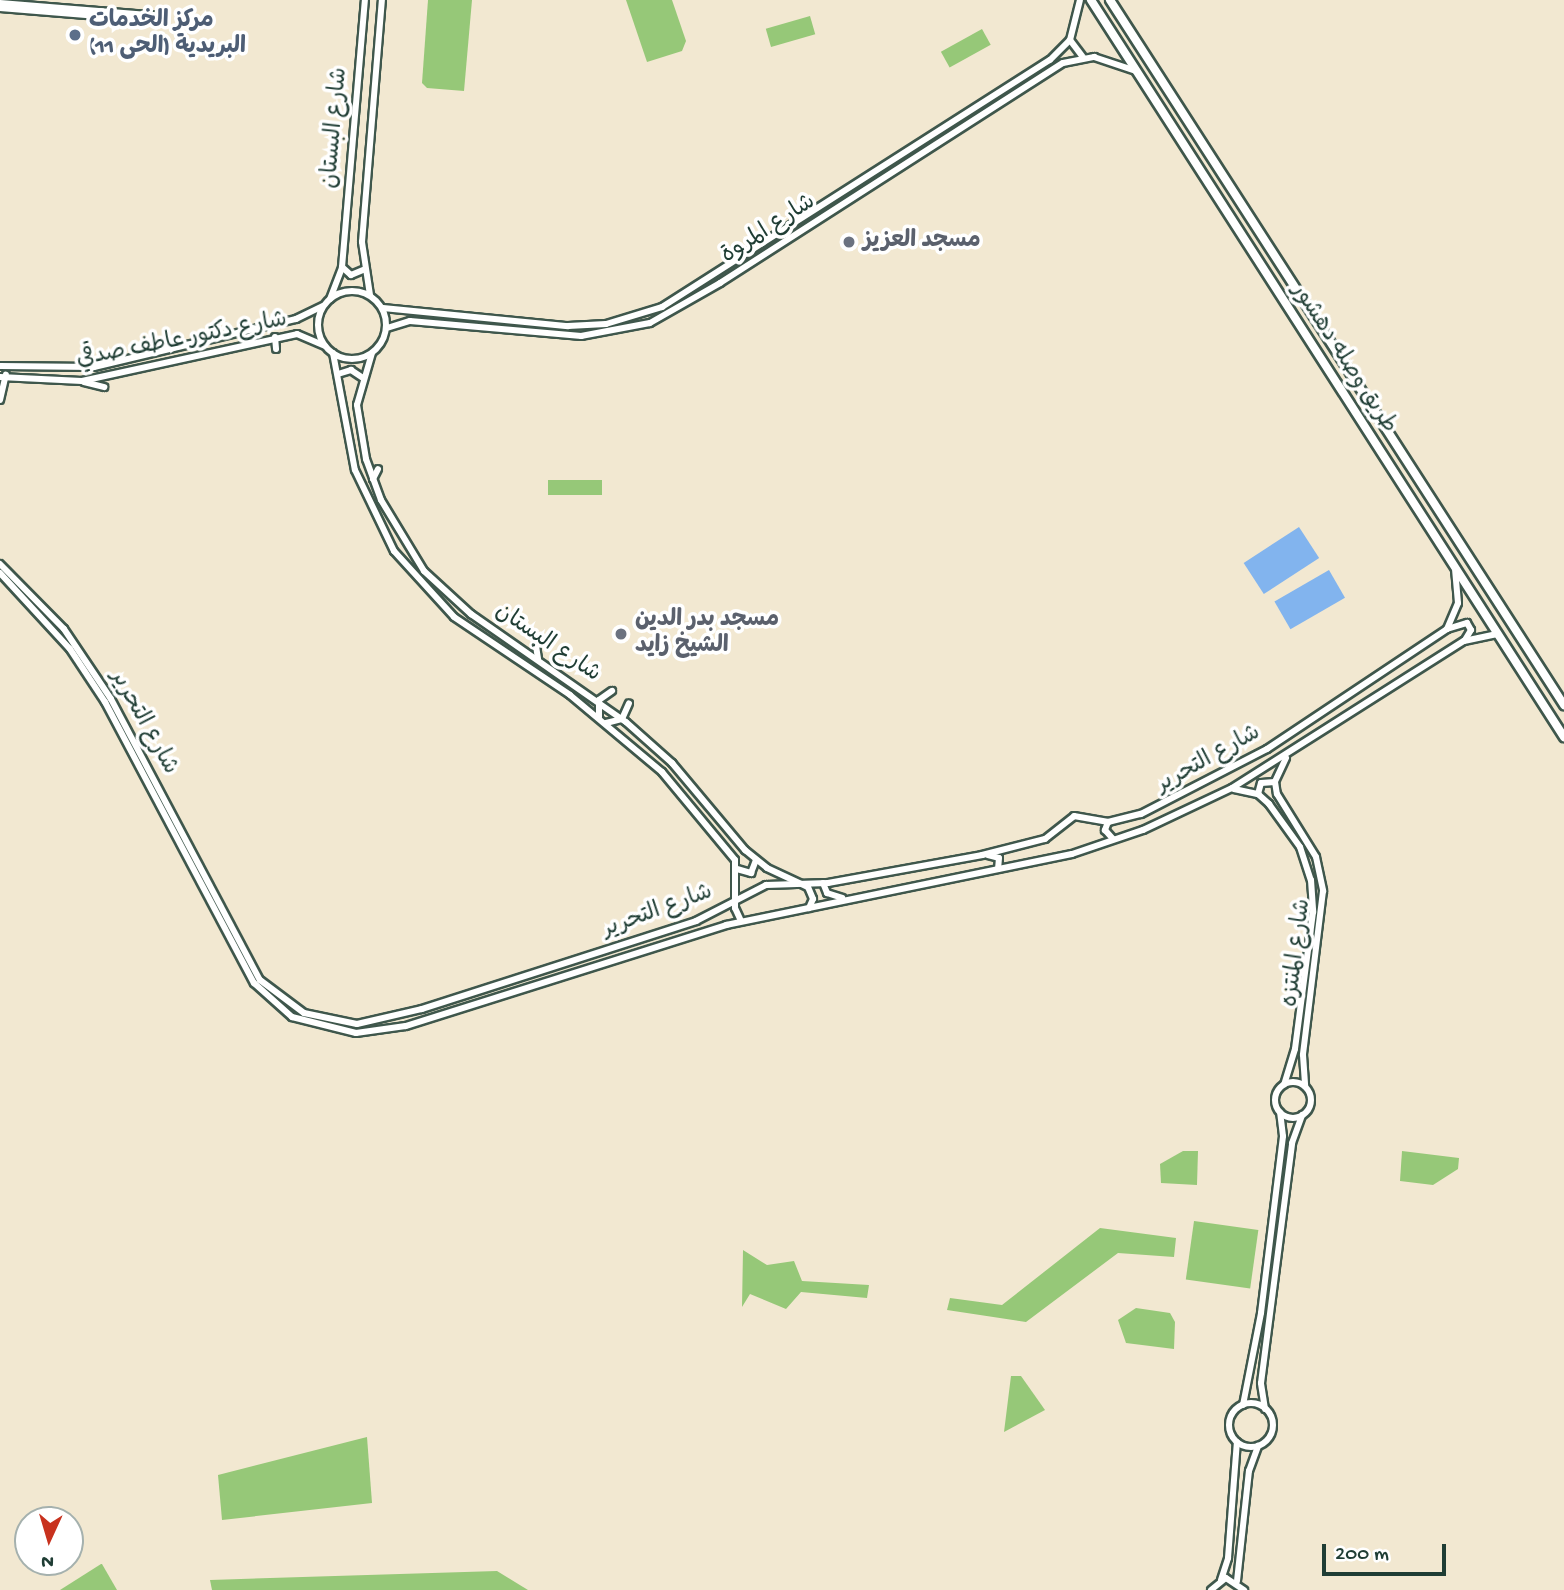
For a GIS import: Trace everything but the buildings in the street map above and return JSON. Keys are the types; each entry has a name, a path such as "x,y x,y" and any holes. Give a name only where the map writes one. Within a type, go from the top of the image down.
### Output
{"main road":[{"name":"طريق وصله دهشور","path":"1091,0 1564,737"},
{"name":"طريق وصله دهشور","path":"1110,0 1564,705"}],"street":[{"name":"شارع البستان","path":"330,299 342,267 365,0"},
{"name":"شارع البستان","path":"370,295 363,270 368,164 382,0"},
{"path":"1080,0 1070,40 1083,57 1111,60 1138,73"},
{"path":"0,5 159,19"},
{"name":"شارع المروة","path":"383,308 568,326 616,322 662,307 1050,60 1070,40"},
{"name":"شارع المروة","path":"387,328 416,321 581,336 633,328 666,315 998,103 1063,63 1083,57"},
{"path":"993,96 998,103"},
{"path":"368,164 379,165"},
{"path":"842,192 847,199"},
{"path":"342,267 351,275 363,270"},
{"path":"350,291 370,295 383,308 387,328 372,354 352,360 332,353 325,346 318,322 324,306 330,299 350,291"},
{"name":"شارع دكتور عاطف صدقي","path":"2,366 94,367 296,319 324,306"},
{"path":"662,307 666,315"},
{"path":"296,319 301,326 297,334"},
{"name":"شارع دكتور عاطف صدقي","path":"3,377 82,381 297,334 325,346"},
{"path":"275,337 276,349"},
{"name":"شارع البستان","path":"332,353 355,470 376,520 401,560 435,599 606,723 694,807 737,869"},
{"name":"شارع البستان","path":"372,354 363,378 358,427 373,479 424,571 471,614 599,700 672,763 756,860 802,883"},
{"path":"0,400 2,366"},
{"path":"338,374 351,370 363,378"},
{"path":"82,381 104,387"},
{"path":"332,398 341,398"},
{"path":"373,479 378,470"},
{"path":"367,525 376,520"},
{"path":"401,560 409,557 409,548"},
{"name":"شارع التحرير","path":"0,564 49,611 120,713 155,770 218,892 255,972 272,993 322,1024 372,1023 540,971 720,911 737,898 766,885 823,883 907,863 982,855 1045,839 1070,817 1108,822 1133,818 1203,786 1326,711 1447,629"},
{"path":"1447,629 1458,603 1454,566"},
{"path":"416,579 424,571"},
{"name":"شارع التحرير","path":"0,573 73,647 105,702 254,984 283,1012 356,1033 393,1032 544,981 583,972 741,921 998,869 1113,839 1177,817 1233,789 1464,641 1498,634"},
{"path":"429,605 435,599"},
{"path":"49,611 55,606"},
{"path":"1447,629 1469,624 1471,631 1464,641"},
{"path":"536,646 538,659"},
{"path":"598,717 599,700 612,691"},
{"path":"1350,695 1353,706 1360,707"},
{"path":"606,723 622,719 629,703"},
{"path":"120,713 128,708"},
{"path":"1326,711 1334,712 1339,722"},
{"path":"1233,789 1258,794 1261,783 1275,782 1287,755"},
{"name":"شارع المنتزه","path":"1275,782 1310,846 1322,879 1303,1055 1304,1086"},
{"name":"شارع المنتزه","path":"1258,794 1279,817 1300,848 1311,880 1307,951 1299,982 1293,1058 1284,1084"},
{"path":"686,814 694,807"},
{"path":"1279,817 1290,810"},
{"path":"1108,822 1106,834 1113,839"},
{"path":"982,855 999,858 998,869"},
{"path":"741,921 737,898 737,869 751,873 756,860"},
{"path":"802,883 811,893 809,908"},
{"path":"823,883 827,893 844,899"},
{"path":"720,911 726,925"},
{"path":"1307,951 1316,952"},
{"path":"540,971 544,981"},
{"path":"272,993 279,987"},
{"path":"1211,1590 1221,1580 1228,1558 1237,1442 1229,1424 1243,1405 1248,1391 1261,1313 1283,1136 1276,1095 1284,1084 1304,1086 1310,1100 1293,1135 1261,1393 1272,1430 1258,1446 1249,1471 1237,1581 1244,1590"},
{"path":"1280,1112 1290,1117 1301,1115"},
{"path":"1274,1202 1284,1203"},
{"path":"1261,1313 1270,1314"},
{"path":"1248,1391 1261,1393"},
{"path":"1243,1405 1265,1409"},
{"path":"1237,1442 1258,1446"},
{"path":"1221,1580 1237,1581"}],"green space":[{"path":"428,0 472,0 464,91 427,88 422,83"},
{"path":"626,0 672,0 686,41 682,51 647,62"},
{"path":"810,16 815,34 771,47 766,29"},
{"path":"982,29 991,45 950,68 941,52"},
{"path":"548,480 602,480 602,495 548,495"},
{"path":"1183,1151 1198,1151 1197,1185 1161,1183 1160,1164"},
{"path":"1402,1151 1459,1158 1458,1169 1433,1185 1400,1181"},
{"path":"1194,1221 1258,1230 1250,1288 1186,1279"},
{"path":"1100,1228 1176,1238 1174,1257 1118,1253 1026,1322 947,1310 950,1298 1002,1305"},
{"path":"743,1250 767,1265 794,1261 802,1281 869,1285 867,1298 801,1292 786,1309 750,1294 742,1307"},
{"path":"1136,1308 1170,1313 1175,1322 1174,1349 1126,1343 1118,1320"},
{"path":"1011,1376 1021,1376 1045,1410 1004,1432"},
{"path":"367,1437 372,1503 222,1520 218,1475"},
{"path":"101,1564 117,1590 60,1590 84,1576"},
{"path":"497,1571 528,1590 212,1590 210,1580"}],"water":[{"path":"1299,527 1319,558 1264,594 1244,563"},
{"path":"1329,570 1345,598 1290,629 1274,602"}],"place":[{"name":"مركز الخدمات البريدية (الحى 11)","path":"75,35"},
{"name":"مسجد العزيز","path":"849,242"},
{"name":"مسجد بدر الدين الشيخ زايد","path":"621,634"}]}
